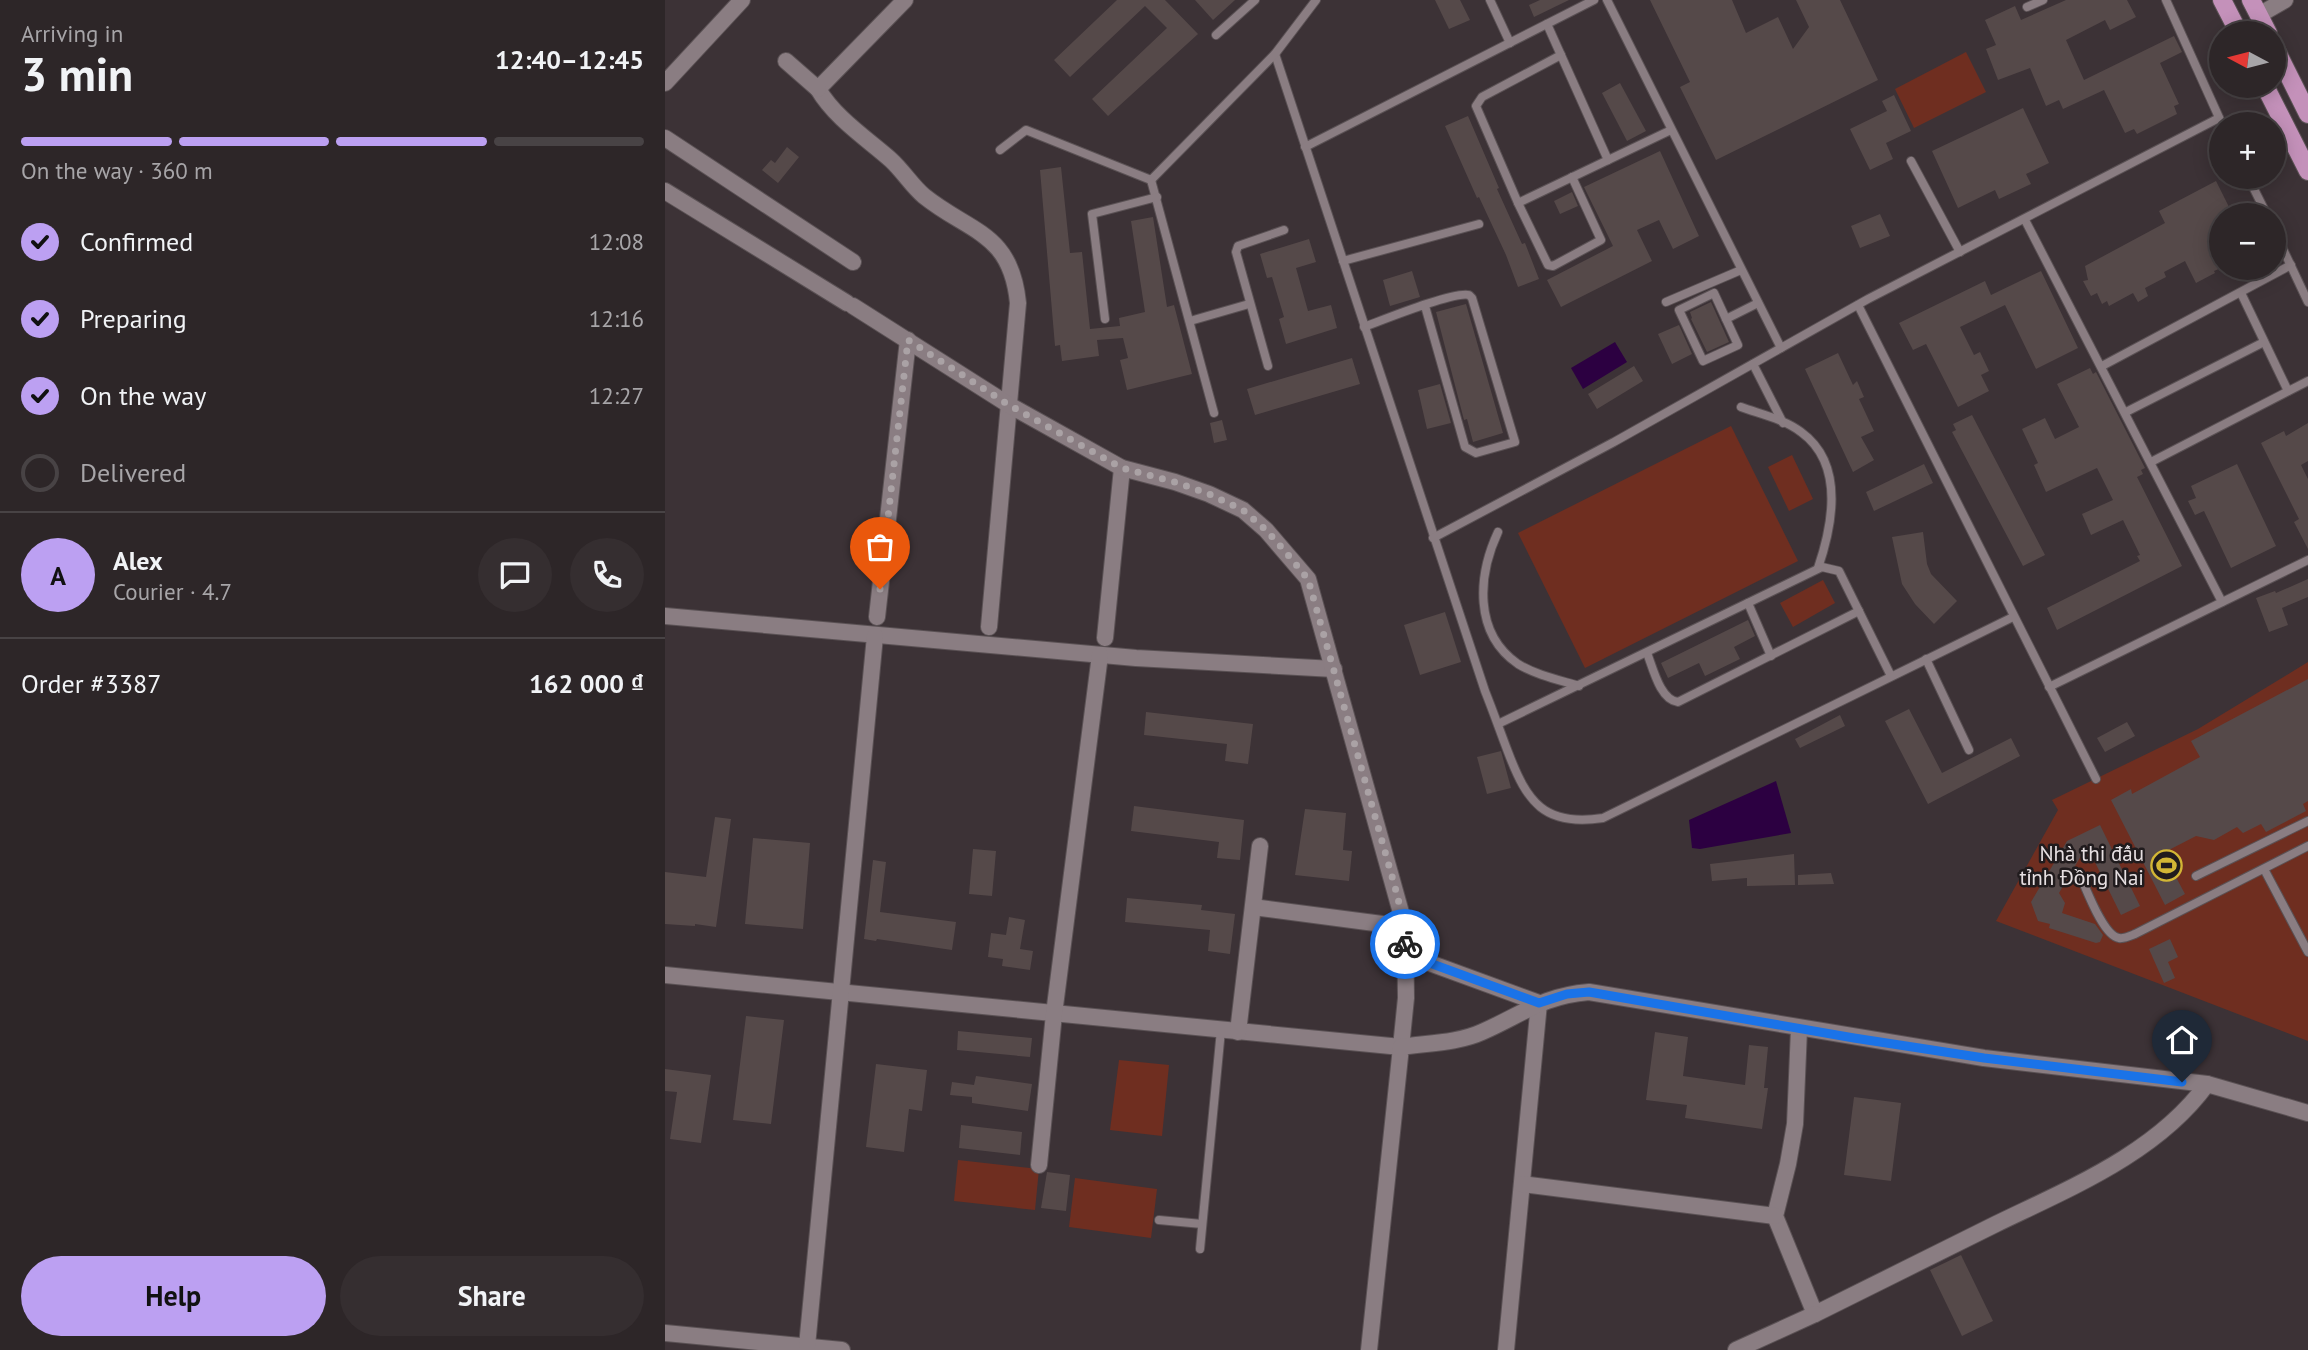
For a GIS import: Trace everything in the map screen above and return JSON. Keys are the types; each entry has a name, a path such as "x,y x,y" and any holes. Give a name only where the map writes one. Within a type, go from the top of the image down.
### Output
{"main road":[{"path":"2222,0 2233,21"},
{"path":"2286,70 2308,114"},
{"path":"2271,98 2308,171"}],"street":[{"path":"665,83 742,0"},
{"path":"818,89 905,0"},
{"path":"2255,8 2285,0"},
{"path":"786,61 818,89 834,110 893,162 923,195 978,230 1003,253 1011,268 1018,303 989,626"},
{"path":"665,138 853,261"},
{"path":"665,191 1009,405 1122,468 1209,494 1243,510 1266,530 1308,579 1405,927 1406,998 1369,1350"},
{"path":"877,617 908,340"},
{"path":"1105,638 1122,468"},
{"path":"665,616 1100,655 1334,669"},
{"path":"807,1346 875,636"},
{"path":"1039,1165 1054,1014 1100,655"},
{"path":"1238,1032 1260,846"},
{"path":"1253,907 1405,927"},
{"path":"1405,954 1539,1003"},
{"path":"665,975 1401,1047 1480,1033 1539,1003 1567,994 1589,992 1984,1058 2207,1084 2308,1113"},
{"path":"1506,1350 1539,1003"},
{"path":"1799,1028 1795,1124 1789,1164 1775,1216 1815,1314"},
{"path":"1737,1350 2081,1182 2172,1124 2190,1107 2207,1084"},
{"path":"1522,1184 1775,1216"},
{"path":"665,1333 842,1350"}],"lane":[{"path":"1216,35 1255,0"},
{"path":"1151,180 1275,54 1315,0"},
{"path":"1490,0 1510,43"},
{"path":"1305,147 1594,0"},
{"path":"1607,0 1781,348"},
{"path":"2027,8 2043,0"},
{"path":"2166,0 2217,112"},
{"path":"1546,24 1608,160"},
{"path":"1275,54 1433,538 1497,724 1515,770 1534,803 1556,815 1585,820 1603,818 2013,617"},
{"path":"1561,55 1482,97 1476,106 1544,261 1553,265 1601,240 1572,177"},
{"path":"1433,538 1614,442 1858,305 2209,127"},
{"path":"1000,150 1026,130 1151,180 1214,413"},
{"path":"1518,203 1671,130"},
{"path":"1910,161 1960,252"},
{"path":"1105,319 1092,214 1157,197"},
{"path":"2025,220 2223,602"},
{"path":"1343,261 1479,224"},
{"path":"1268,366 1235,252 1238,246 1284,230"},
{"path":"2286,255 2308,302"},
{"path":"2102,366 2291,265"},
{"path":"1666,302 1741,270"},
{"path":"1364,327 1425,306 1464,293 1472,298 1515,442 1476,453 1465,447 1425,306"},
{"path":"1714,293 1726,318 1738,345 1703,361 1679,310 1714,293"},
{"path":"2241,293 2288,391"},
{"path":"1726,318 1758,303"},
{"path":"1190,321 1249,304"},
{"path":"1858,305 2096,779"},
{"path":"2126,412 2264,341"},
{"path":"1753,364 1783,423"},
{"path":"2151,462 2308,381"},
{"path":"1741,407 1800,430 1811,440 1823,459 1830,478 1831,520 1818,568"},
{"path":"1498,532 1487,561 1482,590 1486,617 1492,633 1507,654 1520,665 1579,686"},
{"path":"2049,687 2308,560"},
{"path":"1497,724 1818,568 1839,571 1891,676"},
{"path":"1748,603 1770,656"},
{"path":"1647,653 1665,695 1671,701 1678,702 1859,611"},
{"path":"1926,659 1969,750"},
{"path":"2196,876 2308,821"},
{"path":"2079,873 2105,929 2122,939 2308,846"},
{"path":"2264,869 2308,951"},
{"path":"1200,1249 1221,1030"},
{"path":"1159,1220 1202,1224"}],"shaded area":[{"path":"1966,52 1986,92 1914,128 1895,89"},
{"path":"1615,342 1627,362 1583,389 1571,368"},
{"path":"1731,426 1798,561 1585,668 1518,533"},
{"path":"1792,455 1813,499 1789,511 1768,467"},
{"path":"1823,580 1835,603 1793,627 1780,603"},
{"name":"Nhà thi đấu tỉnh Đồng Nai","path":"2308,662 2308,1041 1996,921 2058,810 2052,800 2198,729"},
{"path":"1776,781 1791,833 1700,849 1692,848 1689,820"},
{"path":"1119,1060 1169,1065 1162,1136 1110,1130"},
{"path":"958,1160 1039,1169 1035,1210 954,1201"},
{"path":"1075,1178 1157,1189 1151,1238 1069,1227"}],"building":[{"path":"1117,0 1165,0 1198,34 1108,116 1092,99 1167,28 1145,6 1070,77 1054,60"},
{"path":"1195,0 1235,0 1213,20"},
{"path":"1435,0 1460,0 1470,20 1449,29"},
{"path":"1540,0 1569,0 1534,17 1529,5"},
{"path":"1650,0 1732,0 1746,33 1778,17 1793,49 1809,27 1796,0 1840,0 1878,80 1716,160 1680,87 1690,82"},
{"path":"2066,0 2127,0 2136,17 2110,30 2105,20 2066,40 2084,80 2174,36 2182,52 2160,63 2179,104 2174,106 2177,114 2137,134 2134,129 2125,133 2104,90 2063,109 2059,100 2046,106 2030,68 1998,80 1986,49 1996,45 1985,20 2015,6 2021,20"},
{"path":"1620,83 1646,131 1627,141 1602,93"},
{"path":"1894,95 1911,131 1886,143 1893,159 1870,170 1850,129 1887,111 1882,101"},
{"path":"2023,108 2049,163 2026,174 2031,184 1999,199 1995,190 1958,208 1932,151"},
{"path":"1468,116 1499,188 1497,189 1522,244 1525,243 1539,279 1518,287 1506,255 1445,126"},
{"path":"787,147 799,157 778,183 762,170 771,160 775,163"},
{"path":"1660,151 1699,236 1673,249 1659,220 1637,230 1652,261 1561,307 1547,280 1613,246 1584,187"},
{"path":"1061,167 1070,253 1082,252 1090,329 1120,326 1119,318 1145,312 1131,221 1153,217 1167,307 1174,305 1192,374 1127,390 1120,360 1128,358 1123,338 1097,340 1099,356 1062,361 1060,345 1055,346 1040,170"},
{"path":"2209,185 2209,189 2220,189 2227,203 2209,203 2209,276 2196,283 2185,261 2164,272 2166,277 2145,288 2148,296 2138,302 2133,293 2109,306 2107,301 2102,304 2097,293 2091,296 2083,281 2088,280 2085,266 2165,223 2159,211"},
{"path":"1572,192 1578,206 1560,214 1554,201"},
{"path":"1880,214 1890,236 1860,248 1851,226"},
{"path":"1309,239 1316,262 1296,268 1308,311 1331,305 1337,328 1286,344 1279,319 1284,317 1272,277 1267,278 1260,254"},
{"path":"1412,271 1420,297 1390,306 1383,280"},
{"path":"2041,271 2078,348 2036,369 2005,305 1960,327 1974,355 1980,352 1989,371 1981,375 1989,391 1958,407 1926,344 1913,350 1899,323 1985,281 1991,295"},
{"path":"1711,302 1729,342 1707,352 1690,312"},
{"path":"1466,304 1503,433 1473,442 1467,419 1464,420 1436,312"},
{"path":"1679,325 1692,354 1672,364 1658,334"},
{"path":"1838,353 1853,385 1857,381 1864,397 1859,399 1874,431 1861,437 1874,460 1853,472 1805,369"},
{"path":"1352,358 1360,384 1255,415 1247,389"},
{"path":"1634,366 1643,381 1597,409 1588,394"},
{"path":"2090,368 2093,374 2096,372 2145,468 2141,470 2143,474 2137,477 2182,566 2057,630 2047,608 2140,561 2137,556 2140,555 2123,520 2091,535 2082,514 2113,500 2097,468 2046,492 2034,465 2038,463 2022,429 2045,418 2055,439 2079,427 2057,384"},
{"path":"1440,384 1451,423 1427,429 1418,390"},
{"path":"1972,415 2045,555 2023,566 1952,432 1956,430 1953,424"},
{"path":"1222,420 1227,440 1214,443 1210,423"},
{"path":"2308,423 2308,461 2301,465 2308,479 2308,549 2294,522 2299,519 2261,443 2284,431 2286,436"},
{"path":"1924,464 1933,483 1874,511 1866,492"},
{"path":"2237,464 2276,546 2231,568 2204,511 2195,515 2188,501 2196,498 2191,486"},
{"path":"1923,532 1931,574 1957,601 1934,624 1915,604 1902,584 1892,537"},
{"path":"2308,579 2308,597 2282,608 2288,625 2269,632 2256,598 2275,591 2276,593"},
{"path":"1445,612 1461,662 1420,675 1404,625"},
{"path":"1748,620 1755,636 1734,647 1740,659 1705,676 1699,663 1668,678 1661,663"},
{"path":"2308,679 2308,801 2303,804 2306,811 2266,832 2261,824 2243,833 2237,827 2214,840 2196,836 2163,853 2185,894 2165,905 2111,800 2131,789 2132,794 2200,757 2191,741"},
{"path":"1909,709 1942,773 2011,738 2020,756 1928,804 1885,721"},
{"path":"1146,712 1253,724 1248,764 1225,761 1227,744 1144,735"},
{"path":"1840,715 1845,726 1800,748 1795,739"},
{"path":"2127,722 2135,736 2105,752 2097,738"},
{"path":"1501,751 1511,788 1487,794 1477,757"},
{"path":"1134,806 1244,820 1240,860 1217,858 1219,842 1131,831"},
{"path":"1305,809 1346,813 1343,850 1352,851 1349,881 1295,875"},
{"path":"715,817 731,819 716,927 665,924 665,872 706,877"},
{"path":"2100,825 2140,906 2121,915 2087,846 2059,893 2065,903 2062,913 2095,924 2103,935 2100,942 2096,943 2049,928 2050,924 2038,921 2031,902 2067,841"},
{"path":"753,838 810,843 803,929 745,924"},
{"path":"973,849 996,851 992,896 969,894"},
{"path":"1794,854 1795,885 1747,886 1747,878 1712,881 1710,864"},
{"path":"873,860 886,862 880,912 956,922 952,950 864,939"},
{"path":"1831,873 1834,884 1798,885 1798,875"},
{"path":"1127,898 1202,905 1201,910 1235,914 1230,954 1208,951 1210,930 1125,922"},
{"path":"1009,917 1025,920 1020,949 1033,951 1030,970 1002,966 1003,959 988,957 991,933 1006,935"},
{"path":"2170,939 2178,957 2168,962 2175,978 2164,983 2149,949"},
{"path":"746,1016 784,1020 771,1124 733,1120"},
{"path":"958,1031 1032,1038 1030,1057 957,1050"},
{"path":"1655,1032 1688,1037 1683,1076 1745,1085 1749,1045 1768,1047 1764,1088 1768,1088 1762,1129 1685,1118 1687,1105 1646,1100"},
{"path":"876,1064 927,1070 922,1111 909,1109 904,1152 866,1147"},
{"path":"665,1069 711,1075 701,1143 670,1139 677,1092 665,1091"},
{"path":"976,1076 1032,1084 1028,1111 972,1103 972,1097 950,1095 952,1082 974,1085"},
{"path":"1854,1097 1901,1103 1891,1181 1844,1175"},
{"path":"961,1125 1022,1132 1020,1155 959,1148"},
{"path":"1047,1172 1070,1175 1066,1211 1041,1208"},
{"path":"1961,1255 1993,1321 1962,1336 1930,1270"}],"way so far":[{"path":"880,589 908,340 1009,405 1122,468 1175,482 1243,510 1266,530 1308,579 1395,887 1405,927 1405,944"}],"place":[{"name":"Nhà thi đấu tỉnh Đồng Nai","path":"2167,866"}],"route":[{"path":"1405,944 1405,954 1539,1003 1567,994 1589,992 1984,1058 2182,1082"}]}
